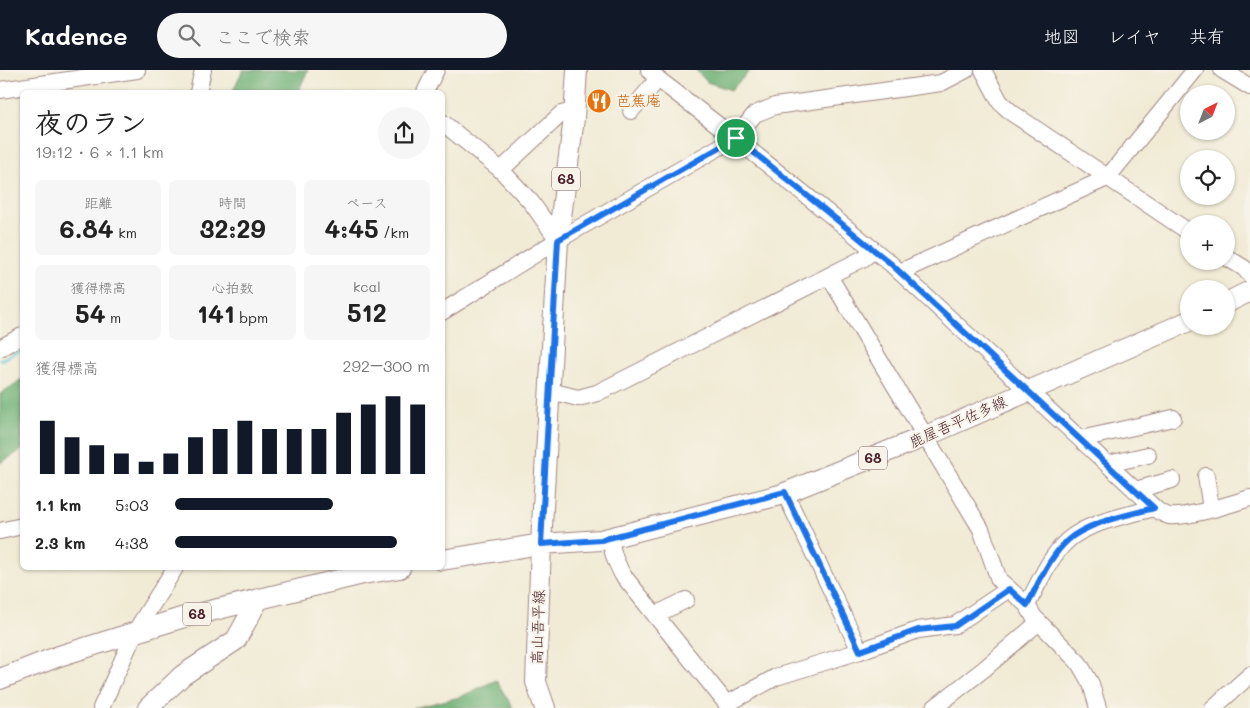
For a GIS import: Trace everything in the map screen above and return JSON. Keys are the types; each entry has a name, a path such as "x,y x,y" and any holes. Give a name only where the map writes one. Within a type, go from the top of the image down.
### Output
{"main road":[{"name":"68","path":"445,560 541,544 558,240 574,111 576,70"},
{"path":"1235,298 1250,291"},
{"name":"鹿屋吾平佐多線","path":"541,544 601,540 785,492 926,436 1180,325"},
{"name":"高山吾平線","path":"541,544 536,682 545,708"},
{"name":"68","path":"0,679 59,656 181,618 364,574 388,570"},
{"path":"148,708 183,675 236,640 258,600"}],"street":[{"path":"0,90 137,70"},
{"path":"198,90 203,70"},
{"path":"426,90 436,70"},
{"path":"445,310 558,240 736,138 755,114 775,106 941,83 944,75 966,70"},
{"path":"983,70 1000,102 1012,112 1180,226"},
{"path":"900,272 1108,178 1195,70"},
{"path":"1222,70 1250,87"},
{"path":"631,111 653,75 736,138 900,272 1154,508 1167,516 1179,516 1250,498"},
{"path":"501,170 561,114 574,111"},
{"path":"445,124 501,170 531,202 558,240"},
{"path":"550,391 578,398 597,393 864,258 874,250"},
{"path":"1235,262 1244,268 1250,276"},
{"path":"829,276 981,529 999,580 1027,605 1039,622 1080,663 1091,684 1098,708"},
{"path":"0,348 20,337"},
{"path":"1081,439 1174,418"},
{"path":"1108,464 1148,455"},
{"path":"1206,476 1211,509"},
{"path":"1135,490 1172,480"},
{"path":"785,492 860,651"},
{"path":"1027,605 1055,555 1068,540 1084,530 1154,508"},
{"path":"0,531 20,526"},
{"path":"608,538 622,574 729,706 776,677 860,651 918,630 955,626 1009,589"},
{"path":"101,708 102,702 135,632 174,570"},
{"path":"656,615 686,600"},
{"path":"934,708 984,669 1039,622"},
{"path":"1213,708 1250,675"}],"green space":[{"path":"243,70 308,70 299,90 233,90"},
{"path":"696,70 751,70 731,90 707,82"},
{"path":"20,380 20,451 0,463 0,394"},
{"path":"496,680 513,708 413,708 460,697"}],"waterway":[{"path":"207,90 209,78"},
{"path":"0,360 20,351"}],"place":[{"name":"芭蕉庵","path":"599,101"}],"route":[{"path":"736,138 890,263 1154,508 1101,523 1084,530 1068,540 1055,555 1027,605 1009,589 955,626 918,630 860,651 785,492 780,495 601,540 541,544 558,240 736,138"}]}
